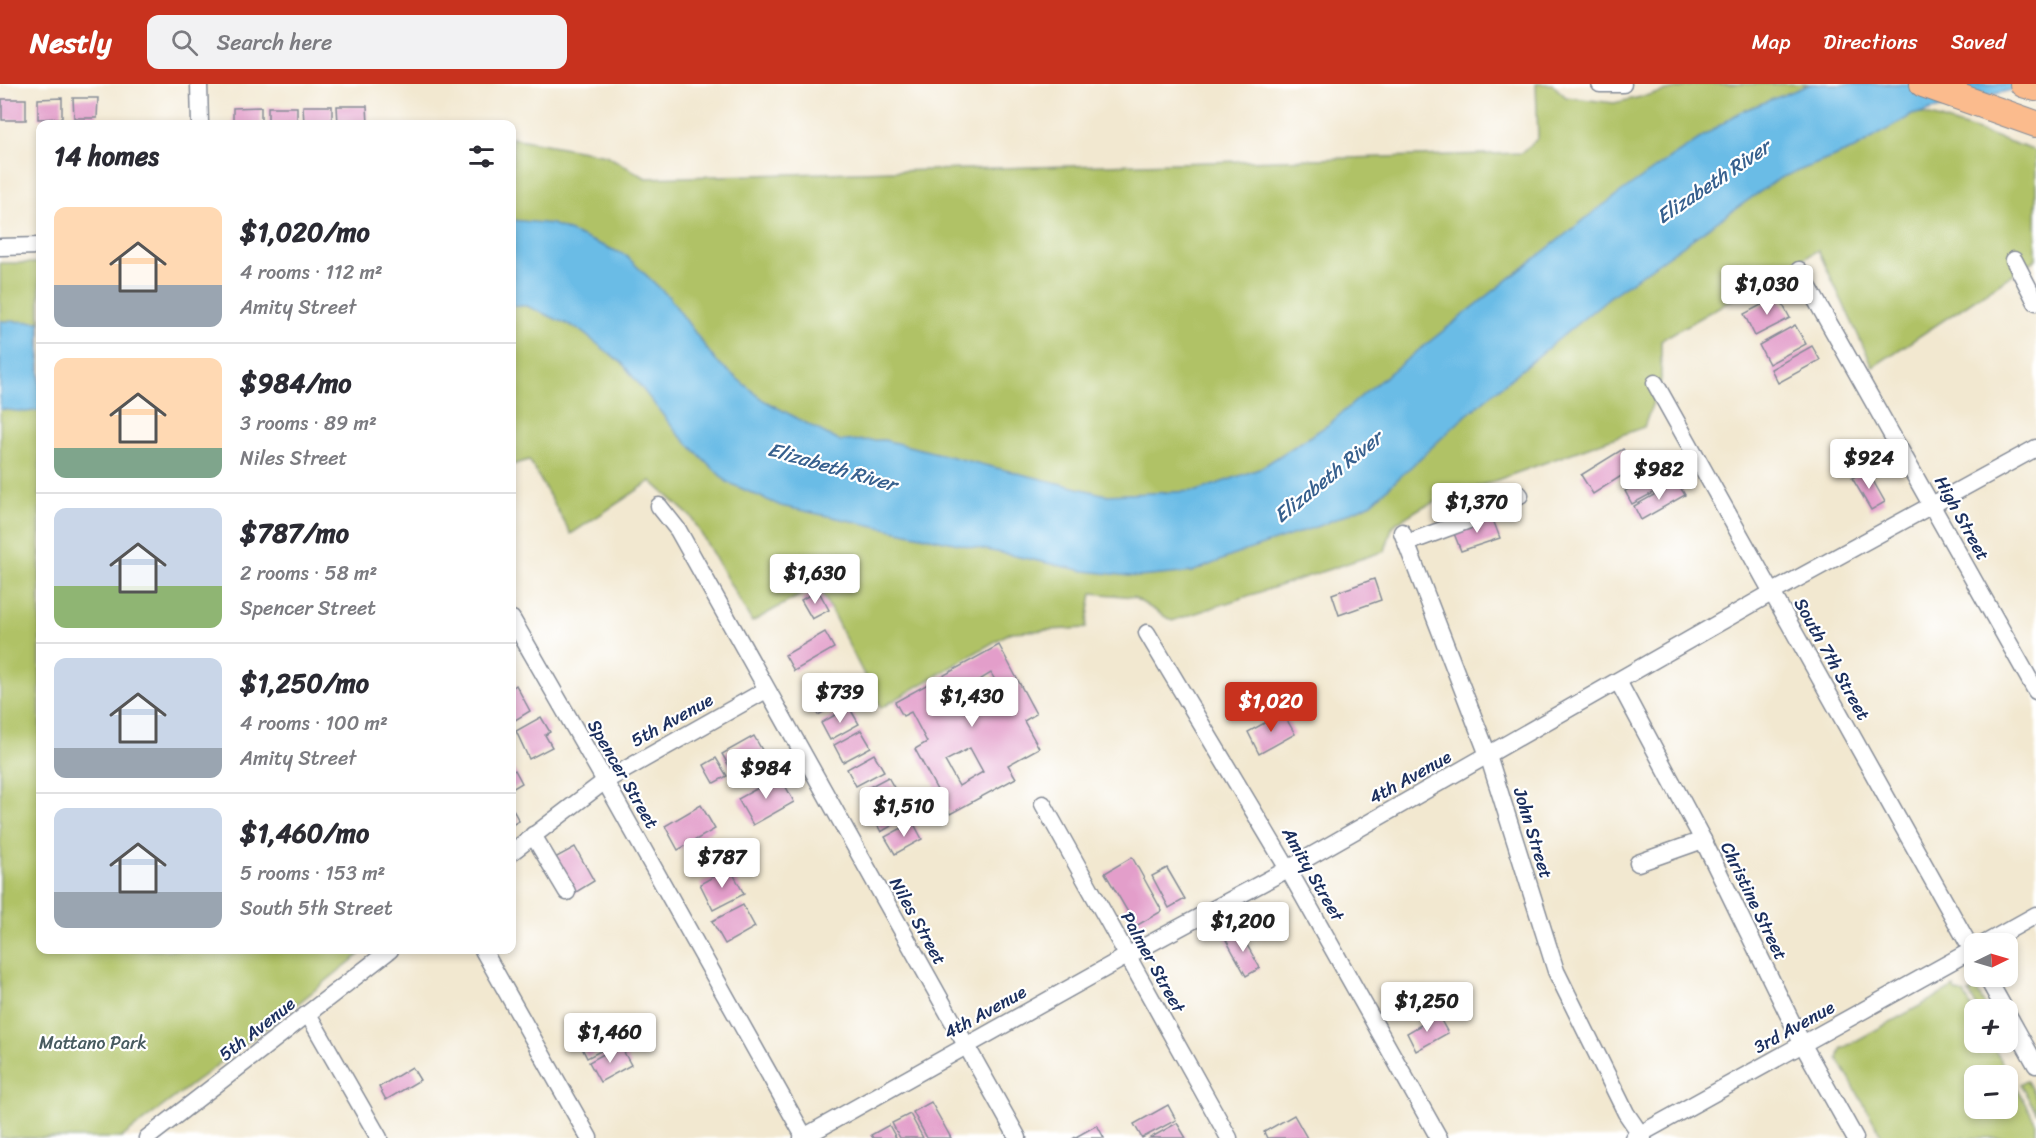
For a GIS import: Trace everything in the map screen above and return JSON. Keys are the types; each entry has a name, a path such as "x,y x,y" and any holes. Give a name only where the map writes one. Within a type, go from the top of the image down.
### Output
{"highway":[{"path":"1923,84 2036,124"},
{"path":"2024,84 2036,88"}],"street":[{"path":"199,84 200,120"},
{"path":"1600,84 1623,84"},
{"path":"0,246 36,246"},
{"path":"2014,260 2036,302"},
{"name":"High Street","path":"1799,270 2036,691"},
{"name":"South 7th Street","path":"1656,383 1967,933"},
{"name":"4th Avenue","path":"804,1138 966,1045 1288,869 1773,592 2036,448"},
{"name":"John Street","path":"1520,495 1480,511 1469,520 1405,537 1488,755 1556,971 1639,1137"},
{"name":"Niles Street","path":"659,506 678,530 1018,1138"},
{"name":"Spencer Street","path":"516,626 804,1138"},
{"name":"Amity Street","path":"1147,633 1288,869 1439,1138"},
{"name":"Christine Street","path":"1618,681 1702,840 1803,1045 1855,1138"},
{"name":"5th Avenue","path":"516,849 605,781 766,690"},
{"name":"Palmer Street","path":"1043,804 1229,1138"},
{"path":"533,835 567,892"},
{"path":"1638,863 1702,840"},
{"name":"3rd Avenue","path":"2004,933 2036,915"},
{"name":"5th Avenue","path":"147,1138 385,954"},
{"path":"485,954 589,1138"},
{"name":"3rd Avenue","path":"1639,1137 1964,956"},
{"path":"308,1014 380,1138"},
{"path":"2018,1033 2036,1065"}],"green space":[{"path":"1536,84 1552,84 1566,97 1614,103 1698,84 1848,84 1924,114 2036,151 2036,259 1873,367 1818,250 1661,340 1661,380 1644,427 1422,507 1393,525 1385,551 1172,621 1133,597 1092,593 1086,628 1011,632 881,708 818,585 752,622 692,518 651,481 571,534 529,460 516,464 516,139 606,155 646,178 1522,153 1538,138"},
{"name":"Mattano Park","path":"0,263 36,263 36,954 360,954 121,1138 0,1138"},
{"path":"1954,987 1967,999 1964,999 1964,1053 1997,1053 2003,1065 1964,1065 1964,1119 2018,1119 2018,1091 2036,1123 2036,1138 1883,1138 1838,1059 1841,1049"},
{"path":"1976,989 1982,999 1972,999 1969,993"},
{"path":"2026,1080 2036,1097 2036,1112 2020,1084"}],"water":[{"name":"Elizabeth River","path":"1811,84 2035,84 1912,115 1854,149 1780,178 1612,295 1463,418 1372,503 1324,524 1192,572 1139,577 1085,571 781,506 727,482 677,433 623,364 578,329 527,306 516,305 516,220 552,224 625,255 669,297 715,360 763,400 839,441 884,440 1106,495 1197,491 1259,469 1328,425 1367,391 1595,211 1740,112"},
{"path":"0,321 36,322 36,411 26,412 0,409"}],"building":[{"path":"62,98 62,118 38,119 38,99"},
{"path":"73,98 98,98 97,118 74,118"},
{"path":"2,99 26,99 26,120 2,120"},
{"path":"303,106 332,106 332,120 304,120"},
{"path":"337,106 367,106 368,120 338,120"},
{"path":"261,107 261,120 233,120 233,108"},
{"path":"268,107 297,107 297,120 268,120"},
{"path":"1778,296 1790,318 1755,336 1744,314"},
{"path":"1795,325 1806,344 1769,364 1759,345"},
{"path":"1812,346 1820,360 1778,383 1771,369"},
{"path":"1623,449 1634,468 1593,494 1581,475"},
{"path":"1669,466 1677,480 1632,504 1625,491"},
{"path":"1867,470 1885,502 1871,510 1852,478"},
{"path":"1677,482 1685,495 1641,520 1634,506"},
{"path":"1492,517 1500,538 1461,551 1453,531"},
{"path":"1374,579 1381,600 1339,615 1332,594"},
{"path":"818,590 829,610 812,619 801,600"},
{"path":"825,632 834,648 794,671 785,655"},
{"path":"999,645 1036,714 1024,721 1039,748 1008,765 1016,778 950,814 915,749 927,742 911,712 903,716 895,702","holes":["991,673 1005,698 980,712 966,688","970,748 983,772 959,786 945,761"]},
{"path":"835,681 846,700 818,715 808,696"},
{"path":"516,685 530,711 516,720"},
{"path":"849,707 859,724 830,740 821,723"},
{"path":"1283,713 1295,734 1259,754 1248,732"},
{"path":"541,717 550,732 545,735 552,747 529,759 516,731"},
{"path":"861,730 871,747 843,762 834,745"},
{"path":"754,736 767,759 735,776 722,754"},
{"path":"874,754 884,771 856,786 847,769"},
{"path":"716,758 727,776 714,783 704,765"},
{"path":"516,772 522,783 516,787"},
{"path":"780,776 794,802 753,825 738,799"},
{"path":"888,777 897,793 869,809 860,792"},
{"path":"903,798 912,814 881,832 872,815"},
{"path":"701,805 715,829 678,850 665,826"},
{"path":"913,822 922,839 895,854 885,837"},
{"path":"575,847 594,881 573,894 553,859"},
{"path":"1132,857 1162,911 1136,926 1105,873"},
{"path":"730,868 744,894 713,910 700,884"},
{"path":"1167,868 1185,899 1169,908 1152,876"},
{"path":"743,905 755,927 725,944 712,921"},
{"path":"1239,931 1260,968 1246,976 1225,938"},
{"path":"1438,1015 1448,1033 1416,1051 1407,1033"},
{"path":"607,1022 618,1042 587,1058 577,1038"},
{"path":"620,1045 631,1065 600,1082 589,1062"},
{"path":"412,1067 420,1080 386,1100 379,1087"},
{"path":"931,1102 951,1138 927,1138 913,1112"},
{"path":"1168,1105 1176,1120 1142,1138 1134,1124"},
{"path":"910,1114 923,1138 900,1138 892,1123"},
{"path":"1294,1115 1307,1138 1267,1138 1264,1132"},
{"path":"1177,1123 1186,1138 1150,1138"},
{"path":"889,1125 896,1138 873,1138 871,1135"},
{"path":"1097,1125 1104,1138 1074,1138"}]}
